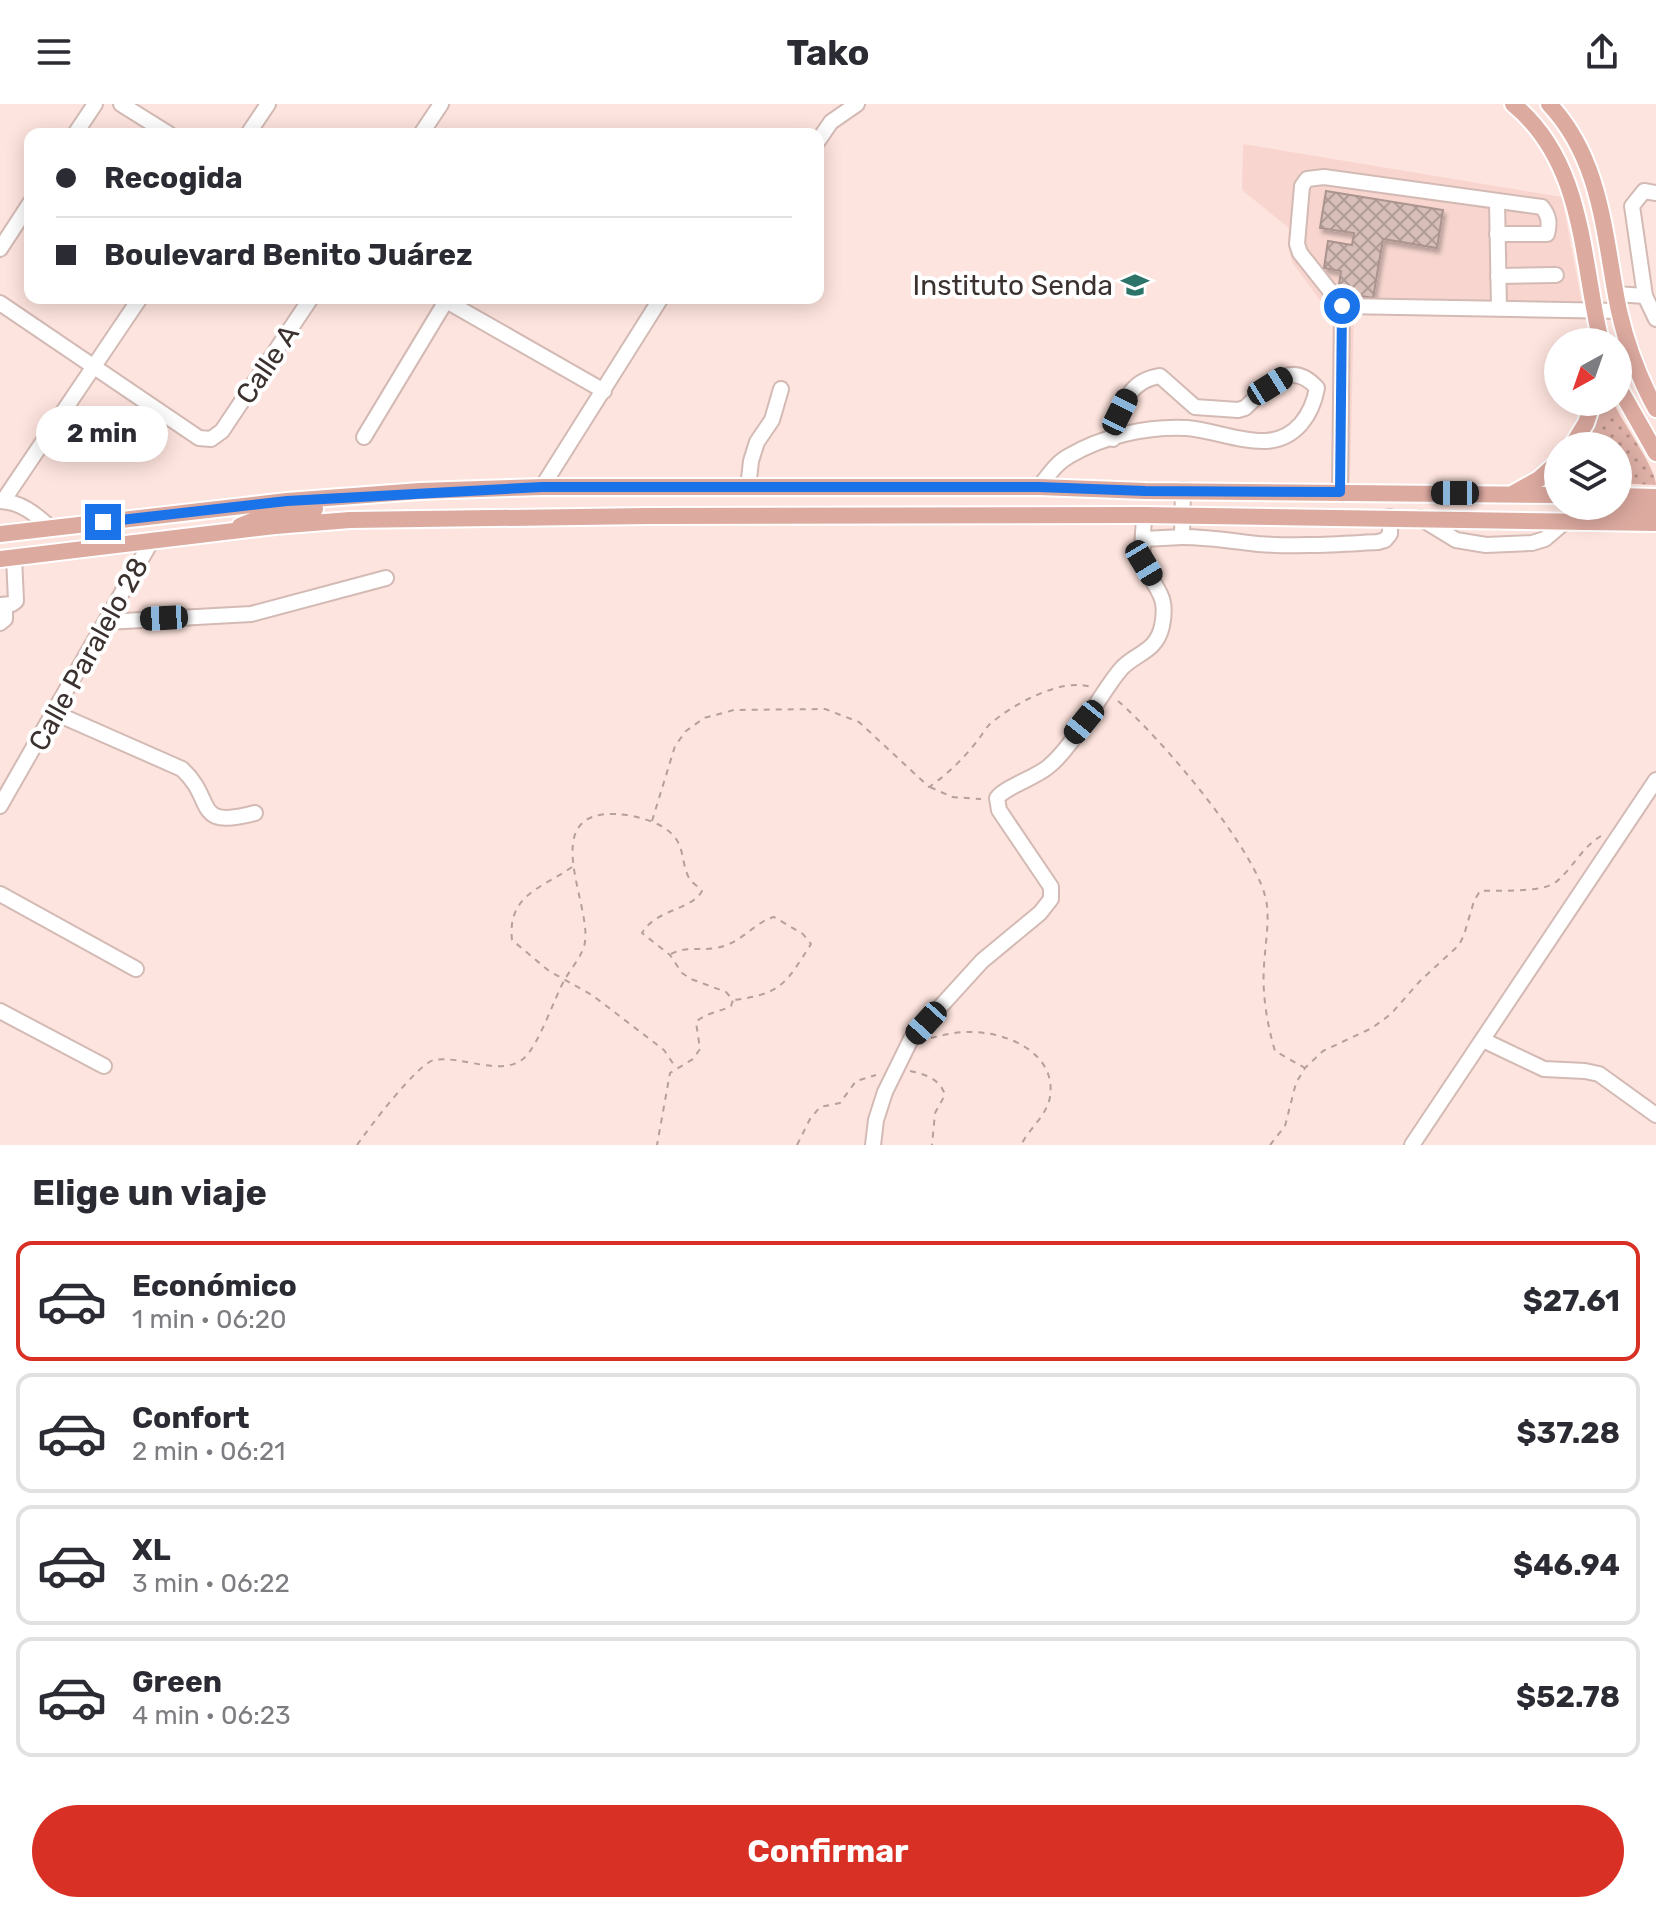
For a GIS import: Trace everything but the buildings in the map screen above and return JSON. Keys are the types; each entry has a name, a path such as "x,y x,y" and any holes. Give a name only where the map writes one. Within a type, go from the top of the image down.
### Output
{"main road":[{"path":"1513,104 1546,139 1572,191 1598,328"},
{"path":"1549,104 1577,143 1595,181 1618,302 1636,371 1656,409"},
{"path":"1632,411 1656,453"},
{"path":"1512,494 1544,475"},
{"path":"0,534 287,501 542,487 1039,487 1544,495"},
{"path":"1632,496 1656,497"},
{"path":"229,532 262,517 334,507 339,497"},
{"path":"1573,521 1604,508 1656,510"},
{"path":"7,558 350,520 1181,515 1656,523"}],"street":[{"path":"79,128 95,104"},
{"path":"121,104 159,128"},
{"path":"252,128 268,104"},
{"path":"425,128 441,104"},
{"path":"824,132 831,122 857,104"},
{"path":"1340,492 1342,306 1300,253 1297,244 1302,186 1307,179 1324,177 1542,207 1547,214 1547,234 1497,234"},
{"path":"1656,193 1644,191 1632,206 1645,296 1656,319"},
{"path":"1497,201 1499,308"},
{"path":"0,249 24,212"},
{"path":"1498,276 1556,275"},
{"path":"1342,306 1594,309 1645,296"},
{"path":"0,303 95,367"},
{"path":"51,528 25,506 2,501 136,304"},
{"name":"Calle A","path":"95,367 199,438 211,439 222,431 307,304"},
{"path":"364,437 441,304"},
{"path":"453,304 604,391"},
{"path":"542,487 657,304"},
{"path":"1039,487 1054,467 1068,456 1113,439 1139,429 1187,428 1265,441 1284,436 1302,424 1314,407 1317,388 1307,377 1296,373 1286,376 1245,408 1238,410 1195,407 1160,376 1145,378 1130,391 1120,412 1113,439"},
{"path":"748,488 757,442 772,420 781,389"},
{"path":"1182,537 1183,490"},
{"path":"873,1145 876,1120 885,1092 911,1039 982,961 1040,913 1051,899 1051,887 999,810 997,798 1002,791 1020,785 1050,766 1123,667 1142,656 1162,628 1164,599 1144,563 1144,515"},
{"path":"1144,539 1214,537 1257,543 1314,545 1378,542 1390,534 1390,517"},
{"path":"1419,518 1456,540 1486,545 1532,543 1545,539 1573,521"},
{"name":"Calle Paralelo 28","path":"0,806 151,542"},
{"path":"0,623 5,619 3,605 12,604 17,596 7,558"},
{"path":"106,622 251,614 386,578"},
{"path":"55,713 182,769 192,778 210,814 220,819 232,819 255,813"},
{"path":"1412,1145 1656,780"},
{"path":"0,894 136,969"},
{"path":"0,1011 104,1066"},
{"path":"1483,1040 1544,1069 1599,1074 1656,1115"}],"path":[{"path":"929,787 952,797 997,798"},
{"path":"357,1145 408,1081 432,1060 500,1066 522,1060 533,1045 584,947 586,933 573,866 575,832 583,822 597,816 616,814 652,821 671,832 681,845 689,878 702,891 693,903 672,908 645,927 642,933 670,955 682,973 726,992 733,1000"},
{"path":"1270,1145 1285,1126 1296,1083 1305,1068 1323,1051 1372,1028 1391,1014 1420,981 1459,945 1480,891 1544,887 1555,883 1588,845 1600,836 1618,836"},
{"path":"573,866 529,893 510,924 512,940 549,971 592,995 664,1050 676,1068"},
{"path":"670,955 682,949 716,948 737,941 751,933 764,919 774,917 803,934 811,944 777,990 733,1000"},
{"path":"657,1145 670,1073 693,1059 700,1049 696,1022 703,1016 731,1006 733,1000"},
{"path":"911,1039 968,1032 1005,1038 1036,1054 1047,1068 1050,1099 1021,1145"}],"shaded area":[{"path":"1243,144 1562,197 1584,315 1354,314 1350,481 1333,481 1335,321 1292,262 1288,246 1289,228 1242,190"},
{"path":"1595,416 1621,416 1630,432 1589,432"},
{"path":"1632,435 1651,468 1656,485 1632,484"}],"place":[{"name":"Instituto Senda","path":"1135,285"}],"route":[{"path":"103,522 287,501 420,491 542,487 1039,487 1340,492 1342,306"}]}
